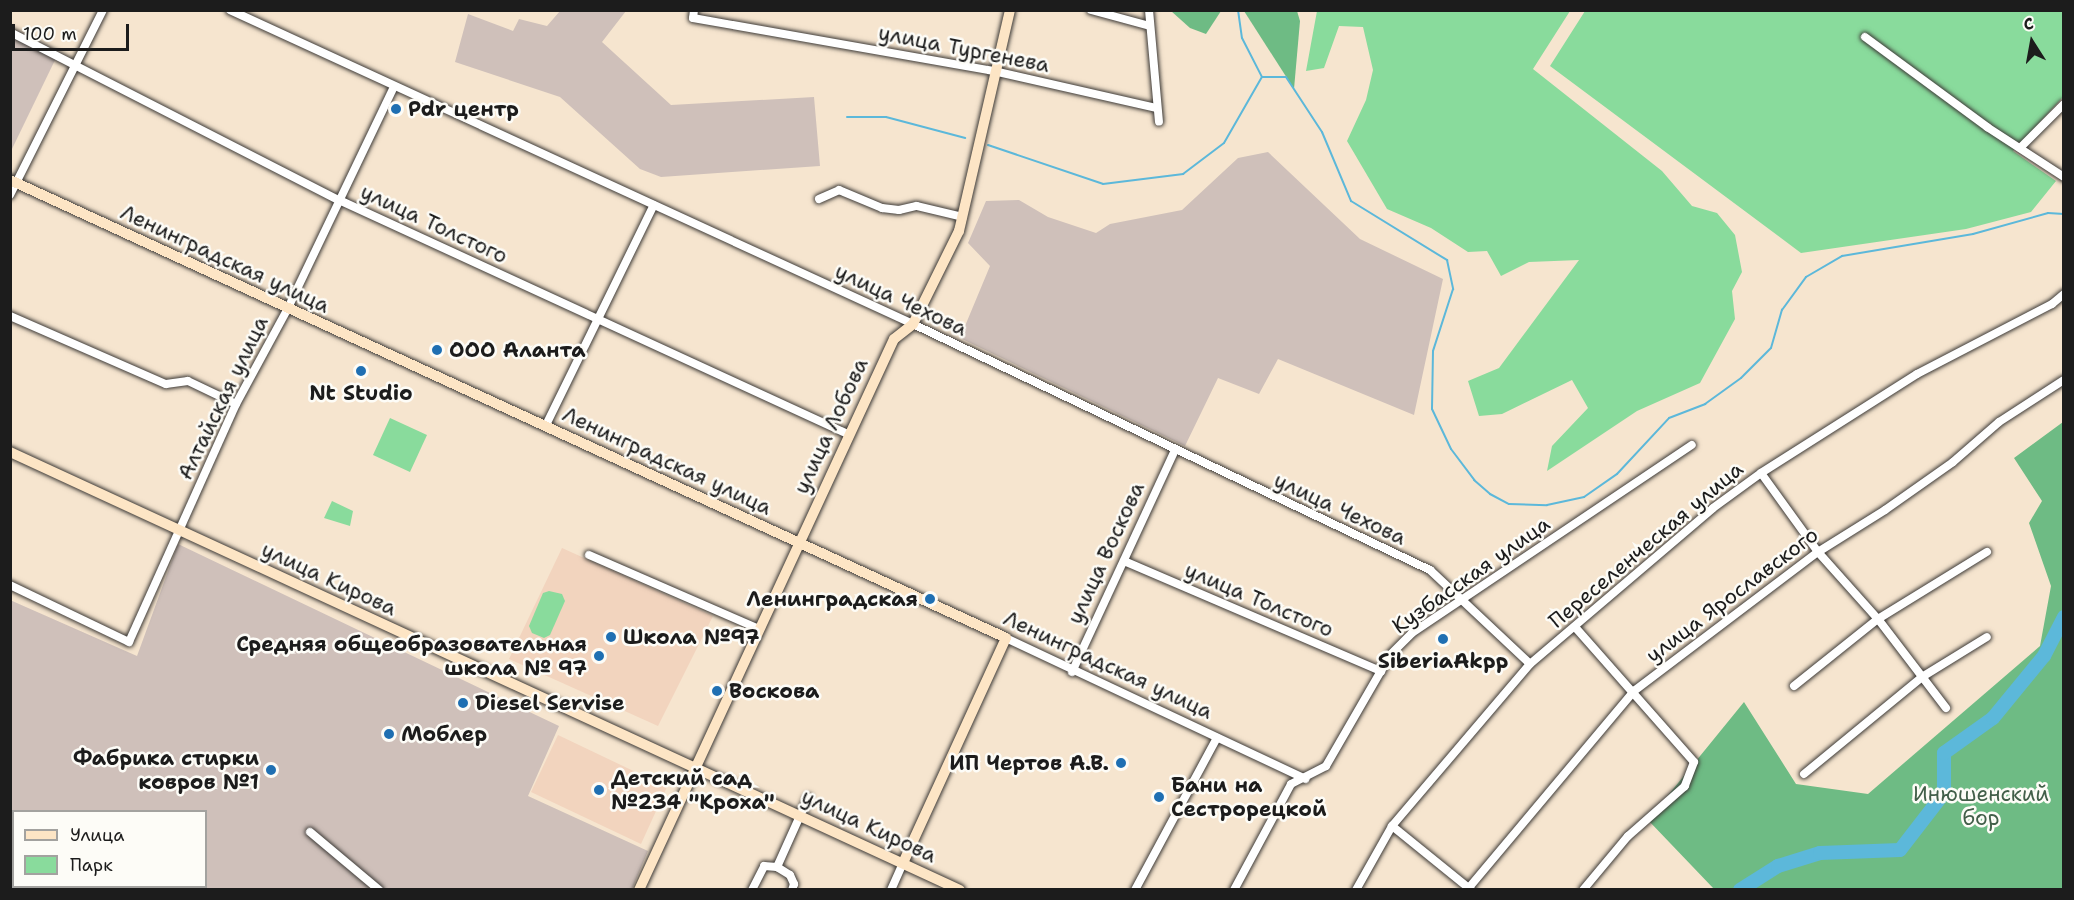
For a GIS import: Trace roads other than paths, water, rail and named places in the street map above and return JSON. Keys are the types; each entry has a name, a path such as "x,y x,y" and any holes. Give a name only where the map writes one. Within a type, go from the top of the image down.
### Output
{"street":[{"path":"10,195 14,181 103,10"},
{"name":"улица Чехова","path":"230,10 914,324 1430,570 1530,664"},
{"name":"улица Лобова","path":"639,890 757,628 894,339 914,324 963,217 998,72 1010,10"},
{"path":"1091,10 1150,26"},
{"path":"1149,10 1160,122"},
{"name":"улица Тургенева","path":"694,14 998,72 1157,108"},
{"name":"улица Толстого","path":"10,32 339,200 850,435"},
{"path":"1866,37 2064,177"},
{"name":"Алтайская улица","path":"10,585 129,642 236,404 287,310 394,87"},
{"path":"2020,148 2064,104"},
{"name":"Ленинградская улица","path":"14,181 287,310 546,425 796,544 1006,638 1072,672 1305,779"},
{"path":"819,199 839,190 882,208 898,210 916,206 963,217"},
{"path":"546,425 654,205"},
{"name":"Переселенческая улица","path":"1356,890 1392,826 1530,664 1713,508 1761,473 1917,374 2052,304 2064,294"},
{"path":"10,316 166,384 188,381 236,404"},
{"name":"улица Ярославского","path":"1469,889 1634,691 1818,552 1886,510 1953,462 1999,422 2064,380"},
{"name":"Кузбасская улица","path":"1234,890 1291,784 1305,779 1326,766 1381,671 1412,633 1463,601 1692,445"},
{"name":"улица Воскова","path":"1072,672 1175,450"},
{"name":"улица Кирова","path":"10,452 179,532 960,890"},
{"path":"1761,473 1818,552 1878,619 1946,708"},
{"path":"1794,686 1878,619 1987,552"},
{"path":"589,555 757,628"},
{"name":"улица Толстого","path":"1124,561 1381,671"},
{"path":"1575,627 1634,691 1694,762 1684,786 1628,836 1583,890"},
{"path":"1804,774 1922,677 1987,637"},
{"path":"891,890 1006,638"},
{"path":"1135,890 1216,738"},
{"path":"777,867 808,798"},
{"path":"1392,826 1469,889"},
{"path":"310,832 380,890"},
{"path":"752,890 764,866 777,867 790,875 794,884 792,890"}],"waterway":[{"path":"1238,10 1242,38 1262,77 1286,77 1322,132 1351,201 1447,260 1453,289 1433,351 1432,409 1451,449 1474,480 1490,494 1509,504 1547,505 1584,497 1617,474 1669,418 1705,404 1741,378 1771,348 1782,310 1806,277 1842,256 1973,234 2048,213 2064,214"},
{"path":"988,145 1103,184 1183,174 1224,143 1262,77"},
{"path":"847,117 886,117 965,138"},
{"path":"1740,890 1778,866 1820,853 1900,850 1944,793 1944,753 1993,718 2044,656 2064,617"}],"place":[{"name":"Pdr центр","path":"396,109"},
{"name":"ООО Аланта","path":"437,350"},
{"name":"Nt Studio","path":"361,371"},
{"name":"Ленинградская","path":"930,599"},
{"name":"Школа №97","path":"611,637"},
{"name":"SiberiaAkpp","path":"1443,639"},
{"name":"Средняя общеобразовательная школа № 97","path":"599,656"},
{"name":"Воскова","path":"717,691"},
{"name":"Diesel Servise","path":"463,703"},
{"name":"Моблер","path":"389,734"},
{"name":"ИП Чертов А.В.","path":"1121,763"},
{"name":"Фабрика стирки ковров №1","path":"271,770"},
{"name":"Детский сад №234 \"Кроха\"","path":"599,790"},
{"name":"Бани на Сестрорецкой","path":"1159,797"}],"park label":[{"name":"Инюшенский бор","path":"1981,806"}]}
